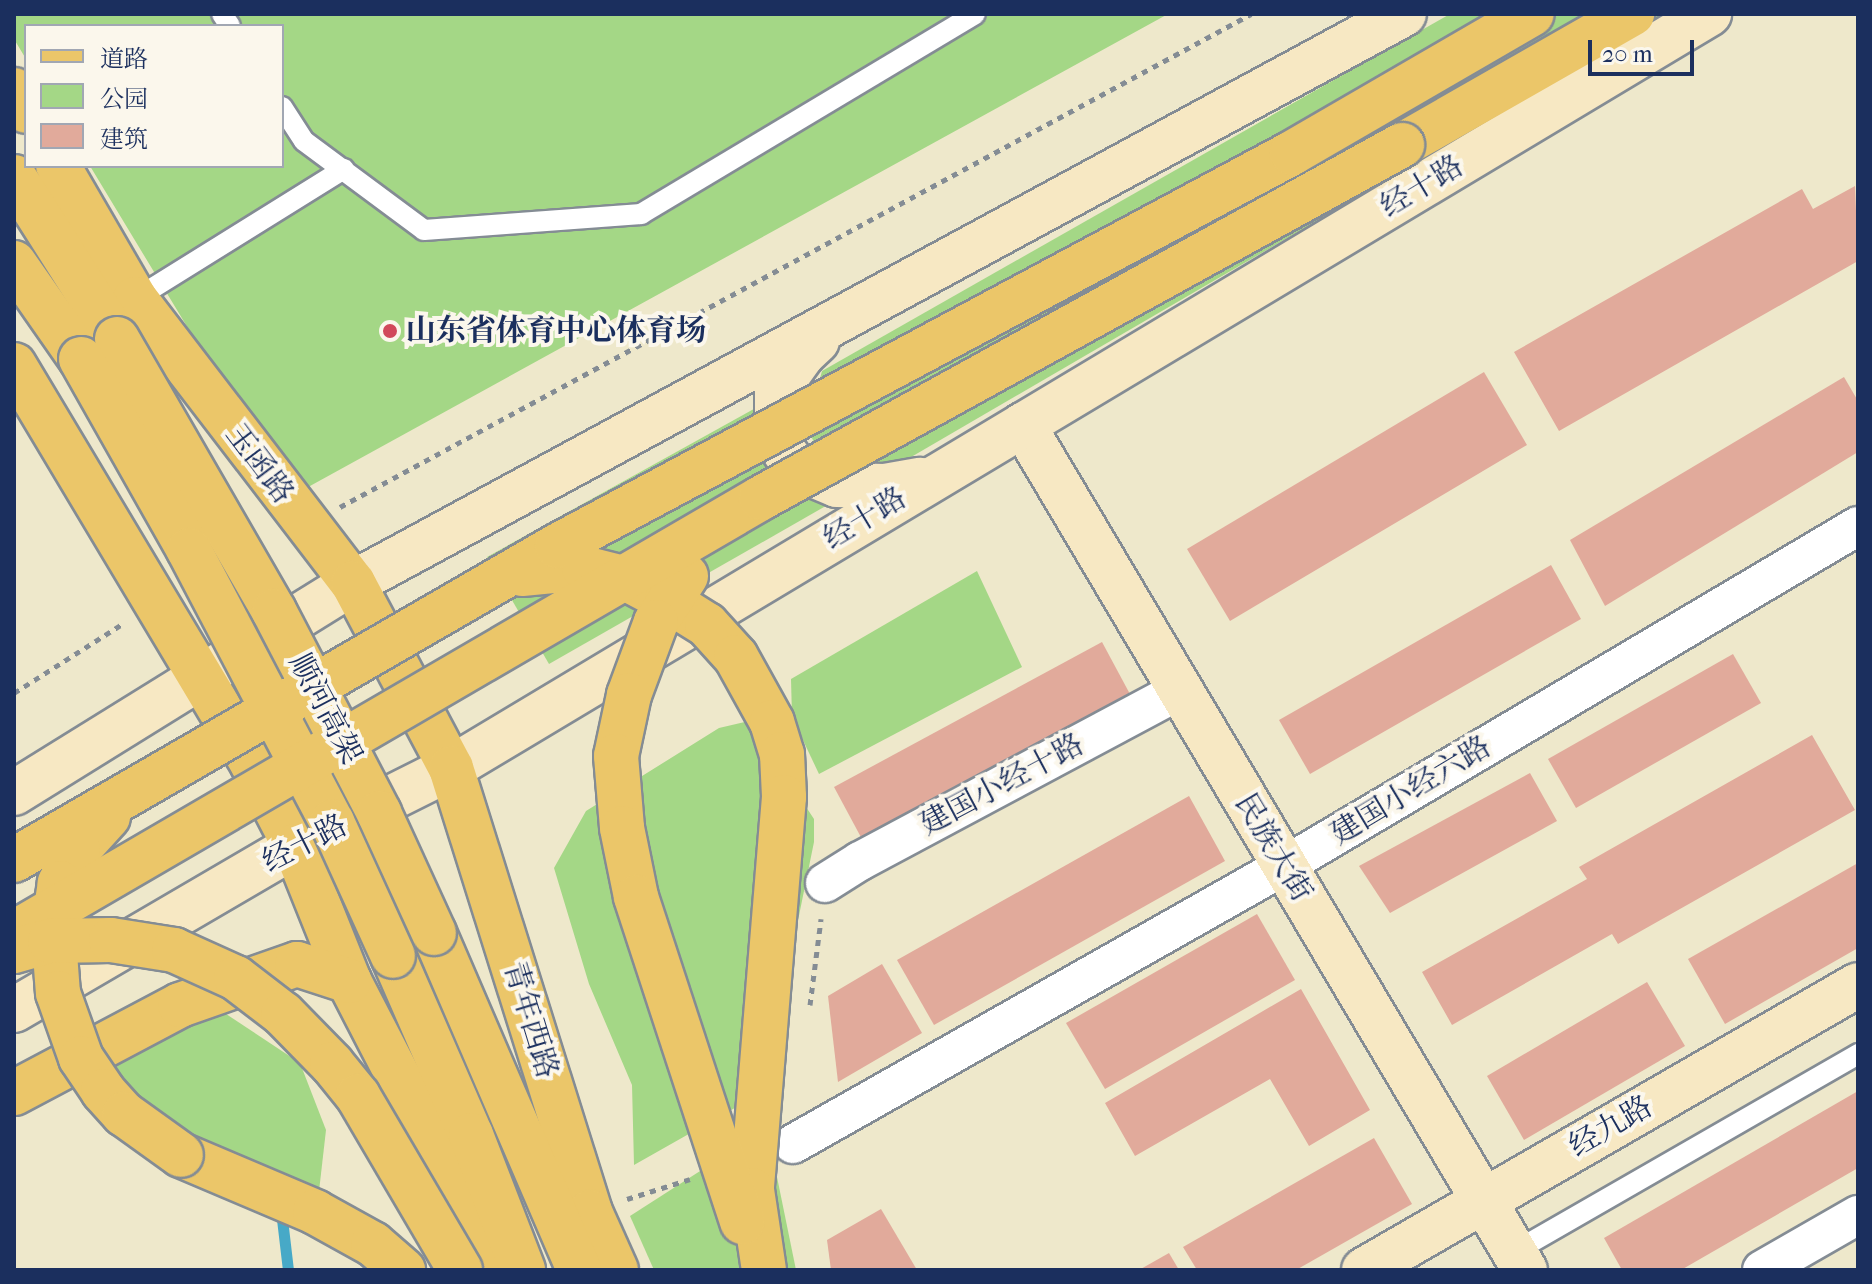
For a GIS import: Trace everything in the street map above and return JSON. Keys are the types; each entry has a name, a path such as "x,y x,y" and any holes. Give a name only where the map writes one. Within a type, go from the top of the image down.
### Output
{"main road":[{"path":"14,793 353,583 1404,14"},
{"path":"14,860 476,592 1292,153 1532,14"},
{"name":"经十路","path":"14,933 761,498 1402,145 1632,14"},
{"name":"经十路","path":"14,1010 295,846 451,768 1709,14"},
{"path":"14,90 24,108"},
{"name":"玉函路","path":"59,168 135,299 305,526 353,583 451,768"},
{"name":"顺河高架","path":"14,177 117,339 250,570 379,813 472,1016 579,1270"},
{"name":"顺河高架","path":"14,263 89,373 189,550 332,822 471,1135 523,1270"},
{"path":"843,319 803,354 777,390 777,441 796,468 837,485 885,486 935,478"},
{"path":"14,365 201,677 295,846 349,981 498,1270"},
{"name":"民族大街","path":"1023,425 1519,1261"},
{"path":"757,1270 636,897 622,828 616,756 629,695 656,622 701,554 761,498"},
{"path":"476,592 527,572 584,568 627,579 707,625 736,657 772,722 782,754 784,797 752,1190 764,1270"},
{"path":"201,751 113,811 78,850 60,883 53,927 53,958 66,1023 81,1058 103,1091 152,1137 181,1155 315,1212 373,1244 403,1270"},
{"name":"青年西路","path":"451,768 590,1212 616,1270"},
{"path":"14,951 50,941 111,940 174,950 236,978 283,1014 332,1064 358,1096 460,1270"},
{"path":"14,1093 180,1005 297,964 349,981"},
{"name":"经九路","path":"1364,1270 1858,985"}],"street":[{"name":"建国小经六路","path":"793,1144 1284,866 1858,526"},
{"name":"建国小经十路","path":"825,883 860,861 1180,690"},
{"path":"1762,1270 1858,1215"}],"lane":[{"path":"284,110 304,141 424,230 641,214 975,14"},
{"path":"135,299 344,169"},
{"path":"1519,1261 1858,1054"}],"path":[{"path":"305,526 1251,14"},
{"path":"14,693 156,602"}],"green space":[{"name":"山东省体育中心体育场","path":"14,14 1168,14 290,497 91,168 284,168 284,24 24,24 24,56 14,39"},
{"path":"1450,14 1672,14 882,474 817,449 807,427 822,371"},
{"path":"761,405 831,503 549,664 487,557"},
{"path":"977,571 1022,667 819,774 792,717 791,679"},
{"path":"749,721 814,819 814,842 763,1092 634,1165 632,1085 589,984 554,868 586,811 719,728"},
{"path":"205,1000 300,1063 326,1130 318,1200 184,1136 120,1085 110,1050"},
{"path":"767,1128 796,1270 654,1270 630,1216"}],"building":[{"path":"1855,186 1858,261 1559,431 1514,352 1802,189 1813,209"},
{"path":"1484,372 1527,445 1230,621 1187,549"},
{"path":"1844,377 1858,401 1858,452 1605,606 1570,540"},
{"path":"1551,565 1581,619 1310,774 1279,720"},
{"path":"1102,642 1131,696 863,841 834,787"},
{"path":"1733,654 1761,703 1576,808 1548,759"},
{"path":"1812,735 1855,810 1618,944 1612,934 1452,1025 1422,972 1587,879 1579,867"},
{"path":"1530,773 1557,821 1390,913 1359,866"},
{"path":"1189,796 1225,861 934,1025 897,960"},
{"path":"1858,863 1858,948 1725,1024 1688,959"},
{"path":"1257,914 1295,980 1105,1089 1066,1023"},
{"path":"882,964 922,1033 838,1082 828,996"},
{"path":"1647,982 1685,1046 1524,1140 1487,1076"},
{"path":"1301,989 1370,1110 1309,1146 1270,1079 1135,1156 1105,1103"},
{"path":"1858,1091 1858,1168 1681,1270 1622,1270 1604,1238"},
{"path":"1374,1138 1412,1204 1296,1270 1197,1270 1183,1247"},
{"path":"881,1209 917,1270 831,1270 827,1240"},
{"path":"1169,1253 1179,1270 1139,1270"}],"waterway":[{"path":"282,1219 288,1270"}],"place":[{"name":"山东省体育中心体育场","path":"390,331"}]}
